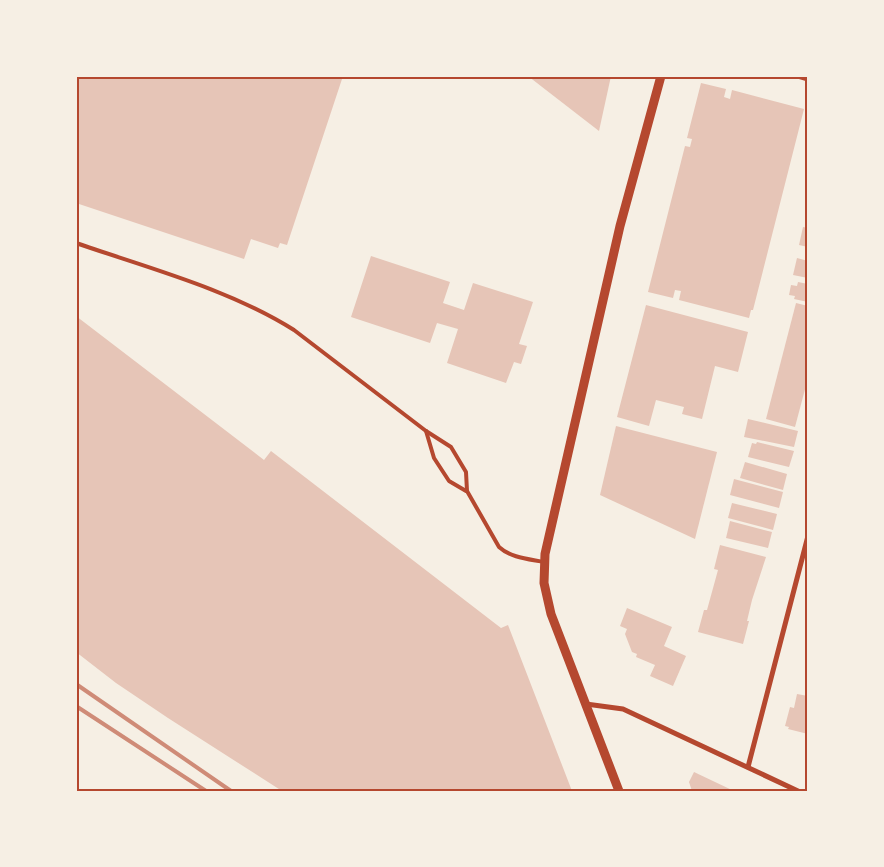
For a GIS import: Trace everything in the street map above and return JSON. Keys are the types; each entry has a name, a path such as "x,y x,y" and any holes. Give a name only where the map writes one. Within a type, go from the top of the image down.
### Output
{"street":[{"path":"619,791 546,599 544,562 620,226 661,76"},
{"path":"798,76 808,79"},
{"path":"748,767 808,536"},
{"path":"586,704 623,709 798,791"}],"lane":[{"path":"76,243 220,293 272,317 327,354 426,432 451,447 466,472 466,491"},
{"path":"426,432 434,458 449,481 466,491 499,547 511,555 544,562"}],"building":[{"path":"76,76 343,76 287,245 280,243 278,248 251,239 244,259 76,203"},
{"path":"528,76 611,76 599,131 546,90"},
{"path":"701,83 726,89 724,97 730,99 732,90 804,109 753,310 751,310 749,318 679,300 681,291 675,290 673,298 648,292 685,146 690,147 692,139 687,138"},
{"path":"803,227 808,228 808,247 799,245"},
{"path":"371,256 450,282 443,303 464,310 473,283 533,302 519,344 527,346 521,364 514,362 506,383 447,363 458,329 437,323 430,343 351,317"},
{"path":"797,258 808,261 808,278 793,275"},
{"path":"798,282 808,284 808,302 794,299 795,296 789,295 791,285 797,286"},
{"path":"796,303 808,306 808,378 795,427 766,419"},
{"path":"646,305 748,332 738,372 715,366 702,419 682,414 684,407 656,400 649,426 617,417"},
{"path":"76,316 264,460 271,451 501,628 508,625 572,791 282,791 116,683 76,652"},
{"path":"748,419 798,431 794,447 744,437"},
{"path":"616,426 717,452 695,539 600,495"},
{"path":"757,442 794,451 789,467 748,457 752,443 756,444"},
{"path":"745,462 787,474 783,490 740,478"},
{"path":"734,479 783,492 779,508 730,495"},
{"path":"732,503 777,514 773,530 728,518"},
{"path":"730,521 772,532 768,548 726,538"},
{"path":"720,545 766,557 752,600 743,644 698,632 704,610 707,610 718,570 714,569"},
{"path":"627,608 672,627 664,646 686,656 673,686 650,676 655,665 636,657 637,654 632,652 625,634 627,629 620,626"},
{"path":"797,694 808,696 808,734 788,729 789,727 785,726 790,707 794,708"},
{"path":"694,772 734,791 692,791 689,782"}],"railway":[{"path":"76,684 231,791"},
{"path":"76,706 206,791"}]}
